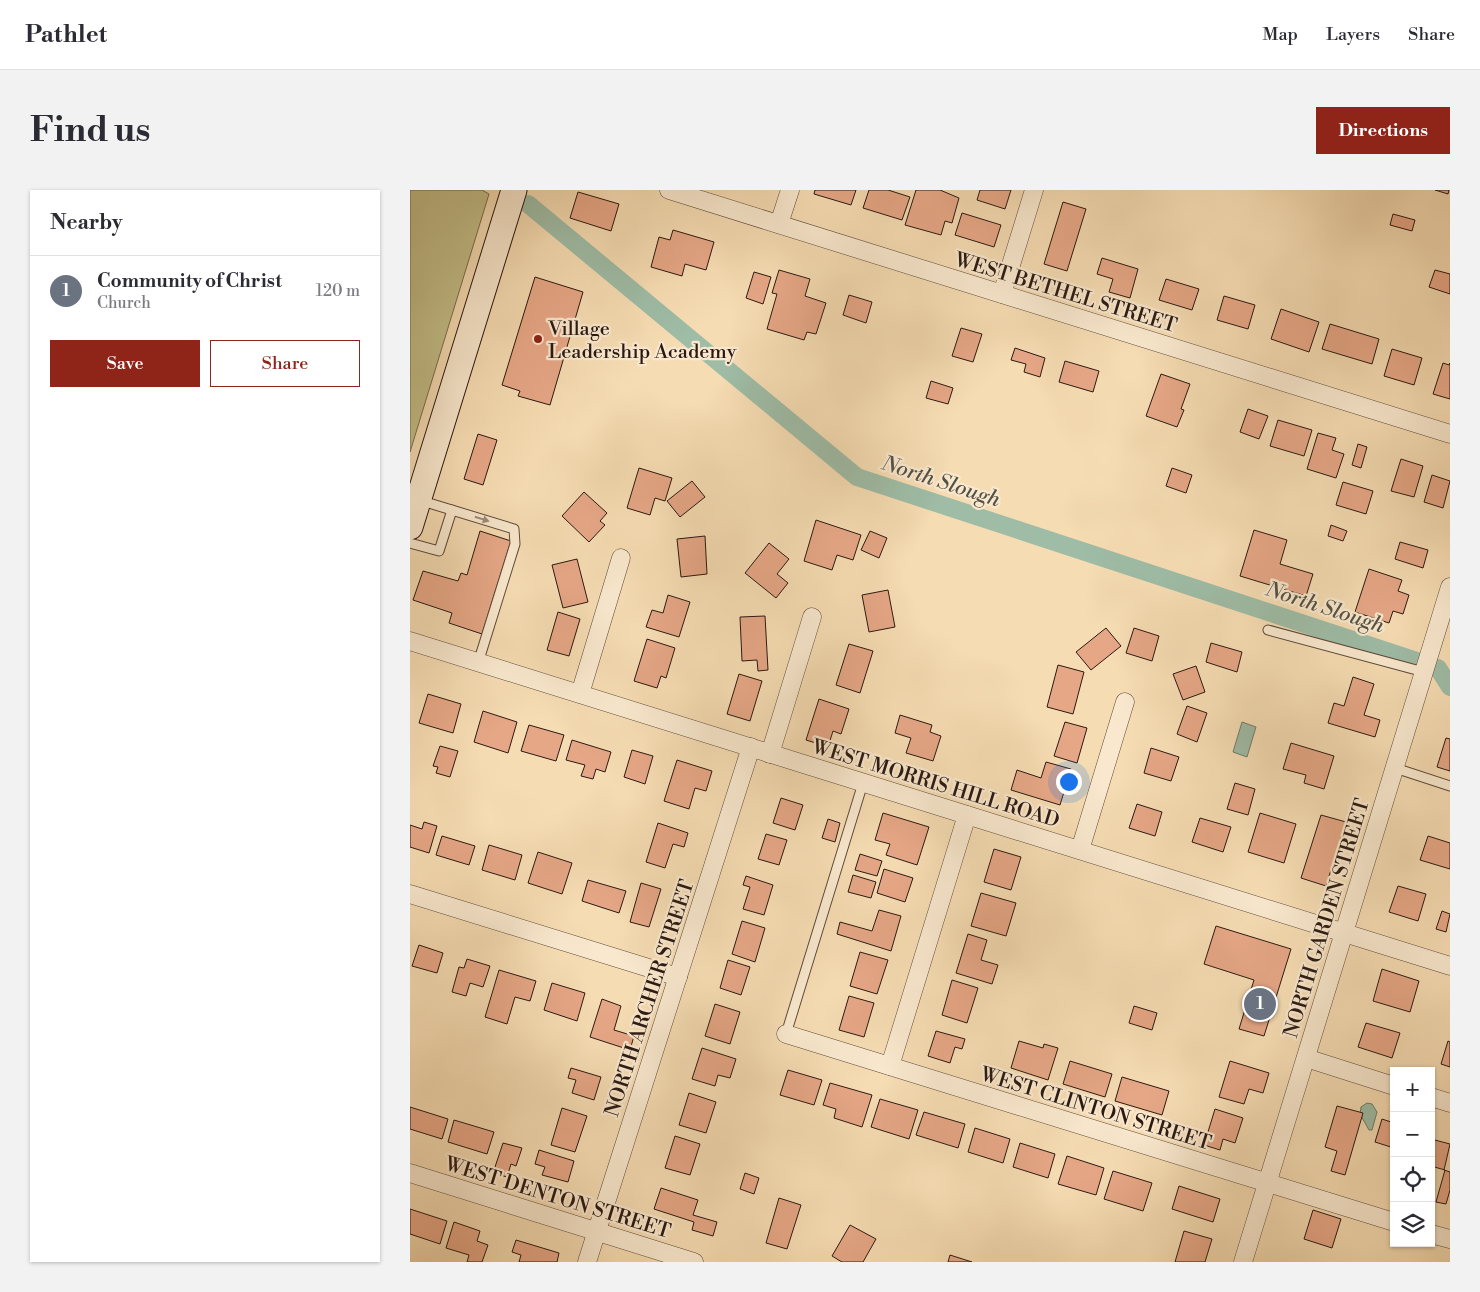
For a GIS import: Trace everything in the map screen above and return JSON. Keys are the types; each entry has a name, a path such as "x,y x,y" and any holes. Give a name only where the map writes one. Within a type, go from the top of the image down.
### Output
{"street":[{"path":"410,527 514,190"},
{"name":"WEST BETHEL STREET","path":"669,190 1450,434"},
{"path":"779,224 790,190"},
{"path":"1002,294 1034,190"},
{"path":"580,694 621,558"},
{"name":"NORTH GARDEN STREET","path":"1243,1262 1450,587"},
{"path":"770,754 812,617"},
{"name":"WEST MORRIS HILL ROAD","path":"410,641 1450,966"},
{"path":"1080,850 1125,702"},
{"name":"NORTH ARCHER STREET","path":"587,1262 751,747"},
{"path":"890,1066 967,815"},
{"path":"410,894 678,976"},
{"name":"WEST CLINTON STREET","path":"786,1034 1390,1221"},
{"path":"1306,1058 1390,1085"},
{"path":"1435,1098 1450,1103"},
{"name":"WEST DENTON STREET","path":"410,1173 694,1262"},
{"path":"1435,1235 1450,1239"}],"lane":[{"path":"419,500 514,530 515,544 478,662"},
{"path":"410,542 439,552 452,510"},
{"path":"1268,630 1424,672"},
{"path":"1395,768 1450,786"},
{"path":"786,1034 863,783"}],"shaded area":[{"path":"410,190 482,190 489,194 410,452"},
{"path":"1242,722 1256,727 1247,757 1233,752"},
{"path":"1367,1103 1372,1104 1377,1112 1372,1130 1369,1130 1360,1114 1361,1107"}],"building":[{"path":"815,190 856,190 851,205 814,194"},
{"path":"869,190 888,190 910,197 902,220 863,208"},
{"path":"916,190 940,190 959,198 952,223 945,221 941,235 905,225"},
{"path":"980,190 1011,190 1005,209 977,200"},
{"path":"1435,190 1449,190 1448,194"},
{"path":"578,192 619,204 611,231 570,218"},
{"path":"1063,202 1086,209 1067,271 1044,264"},
{"path":"962,213 1001,225 994,247 955,235"},
{"path":"1393,214 1415,220 1412,231 1390,225"},
{"path":"673,230 714,242 706,270 685,264 682,276 651,267 659,237 670,240"},
{"path":"1102,258 1138,269 1130,298 1109,292 1113,279 1097,274"},
{"path":"779,270 810,279 805,296 826,303 816,334 807,332 804,340 767,329 777,294 772,293"},
{"path":"1435,270 1450,274 1450,294 1429,287"},
{"path":"754,272 771,277 763,304 746,298"},
{"path":"535,277 583,292 550,405 518,396 520,391 502,385"},
{"path":"1166,279 1199,289 1192,310 1159,300"},
{"path":"849,295 872,302 866,323 843,315"},
{"path":"1224,296 1255,305 1248,329 1217,320"},
{"path":"1281,309 1319,322 1309,352 1271,339"},
{"path":"1330,324 1379,339 1372,364 1322,349"},
{"path":"961,328 982,334 973,362 952,356"},
{"path":"1015,348 1045,358 1040,377 1024,372 1026,364 1011,360"},
{"path":"1392,349 1422,358 1414,385 1384,376"},
{"path":"1065,361 1099,371 1093,392 1059,382"},
{"path":"1443,363 1449,365 1450,363 1450,399 1433,394"},
{"path":"1161,374 1190,384 1181,409 1184,410 1177,427 1146,416"},
{"path":"931,381 953,388 948,404 926,398"},
{"path":"1248,409 1268,416 1259,439 1240,432"},
{"path":"1278,420 1312,430 1304,456 1270,446"},
{"path":"1318,433 1336,438 1332,450 1344,454 1336,478 1307,469"},
{"path":"478,434 497,440 483,485 464,479"},
{"path":"1358,444 1367,447 1361,468 1352,465"},
{"path":"1401,459 1423,466 1414,497 1391,491"},
{"path":"639,468 672,478 665,501 655,498 650,515 627,508"},
{"path":"1172,468 1192,475 1186,493 1166,486"},
{"path":"1432,475 1450,481 1443,508 1424,502"},
{"path":"692,481 705,497 680,517 667,501"},
{"path":"1343,482 1373,491 1366,514 1336,505"},
{"path":"584,492 607,513 600,521 605,525 589,542 562,516"},
{"path":"816,520 861,535 853,560 837,555 832,570 804,561"},
{"path":"1331,525 1347,531 1343,541 1328,536"},
{"path":"1254,530 1287,540 1280,564 1313,574 1306,596 1240,576"},
{"path":"480,531 511,541 482,634 449,623 452,613 413,600 423,571 458,581 461,573 467,575"},
{"path":"870,531 887,538 879,558 861,550"},
{"path":"705,536 707,574 681,577 677,539"},
{"path":"1400,542 1428,550 1423,568 1395,559"},
{"path":"769,543 789,559 777,574 788,583 776,598 745,573"},
{"path":"577,559 588,602 563,608 552,565"},
{"path":"1369,569 1402,580 1398,591 1409,595 1403,614 1393,611 1389,623 1355,612"},
{"path":"888,590 895,627 869,632 862,595"},
{"path":"668,595 690,602 679,637 646,627 652,610 663,613"},
{"path":"558,612 580,619 569,656 547,650"},
{"path":"765,616 768,670 758,671 757,660 742,661 740,617"},
{"path":"1106,628 1121,646 1091,670 1076,652"},
{"path":"1134,628 1159,636 1152,661 1126,653"},
{"path":"647,639 675,648 666,678 661,676 657,688 634,681"},
{"path":"1211,643 1242,652 1237,672 1206,662"},
{"path":"849,644 873,651 860,693 836,685"},
{"path":"1058,665 1084,672 1073,714 1047,707"},
{"path":"1196,666 1205,692 1183,700 1173,674"},
{"path":"739,674 762,681 750,721 727,714"},
{"path":"1353,677 1374,684 1364,715 1380,720 1375,737 1328,723 1334,703 1344,706"},
{"path":"428,694 461,704 453,733 419,723"},
{"path":"819,699 849,709 841,734 833,731 828,747 806,740"},
{"path":"1187,706 1207,713 1197,742 1177,734"},
{"path":"483,711 517,722 508,753 474,742"},
{"path":"900,715 932,725 930,732 941,736 933,761 906,753 911,738 895,733"},
{"path":"1065,722 1087,728 1077,763 1054,756"},
{"path":"529,725 564,735 556,761 521,751"},
{"path":"1446,738 1450,739 1450,771 1437,767"},
{"path":"572,740 611,752 605,772 596,769 593,779 581,776 585,765 566,760"},
{"path":"1291,743 1334,756 1324,789 1304,783 1306,775 1283,769"},
{"path":"440,746 458,751 450,777 436,773 438,767 433,766"},
{"path":"1151,748 1179,757 1171,781 1144,773"},
{"path":"632,750 653,756 645,784 624,777"},
{"path":"677,760 712,771 706,791 695,788 689,809 664,801"},
{"path":"1046,762 1071,769 1060,805 1011,790 1017,770 1041,778"},
{"path":"1235,783 1255,789 1248,815 1227,809"},
{"path":"781,798 803,805 795,830 773,823"},
{"path":"1137,804 1162,812 1155,836 1129,828"},
{"path":"883,813 929,827 917,865 886,855 890,844 875,840"},
{"path":"1260,813 1296,824 1284,863 1248,852"},
{"path":"1321,815 1346,822 1326,886 1301,878"},
{"path":"1200,818 1231,827 1223,852 1192,842"},
{"path":"828,819 840,823 835,842 822,838"},
{"path":"424,822 437,826 429,853 410,847 410,825 422,829"},
{"path":"658,823 688,833 684,847 673,844 665,868 646,862"},
{"path":"766,834 787,840 779,865 758,859"},
{"path":"442,836 475,846 469,865 436,855"},
{"path":"1428,836 1450,843 1450,869 1420,860"},
{"path":"489,845 522,855 515,880 482,870"},
{"path":"994,849 1021,857 1011,890 984,882"},
{"path":"538,852 572,863 562,894 528,883"},
{"path":"860,854 882,861 877,876 855,870"},
{"path":"884,869 913,878 905,902 877,893"},
{"path":"853,875 876,882 871,898 848,892"},
{"path":"746,876 773,885 764,915 743,909 750,887 743,885"},
{"path":"588,880 626,891 619,913 582,901"},
{"path":"641,883 661,889 649,927 630,922"},
{"path":"1398,886 1426,894 1418,921 1389,912"},
{"path":"981,893 1016,903 1006,936 971,926"},
{"path":"879,910 901,916 891,951 837,934 840,922 872,931"},
{"path":"1442,911 1450,914 1446,932 1436,929"},
{"path":"742,921 765,928 755,962 732,954"},
{"path":"1216,926 1291,949 1264,1036 1239,1029 1254,980 1204,964"},
{"path":"968,934 987,940 981,960 998,965 992,984 956,973"},
{"path":"419,945 443,953 437,973 412,966"},
{"path":"860,952 888,960 877,994 850,986"},
{"path":"467,959 490,966 483,987 470,983 466,996 452,992 459,967 464,968"},
{"path":"728,960 750,967 741,995 720,988"},
{"path":"1382,969 1419,981 1410,1012 1373,1001"},
{"path":"499,970 536,981 530,1001 515,997 507,1024 485,1017"},
{"path":"952,980 978,988 967,1023 942,1015"},
{"path":"552,983 585,993 577,1021 544,1010"},
{"path":"849,996 874,1003 864,1037 839,1030"},
{"path":"602,999 621,1006 614,1030 634,1036 630,1050 590,1037"},
{"path":"715,1004 740,1012 730,1044 705,1036"},
{"path":"1134,1006 1157,1013 1152,1030 1129,1023"},
{"path":"1366,1023 1400,1033 1392,1058 1358,1047"},
{"path":"936,1031 965,1039 962,1049 955,1047 950,1063 928,1056"},
{"path":"1019,1041 1043,1048 1044,1044 1058,1048 1048,1080 1011,1068"},
{"path":"1448,1041 1450,1042 1450,1067 1441,1064"},
{"path":"702,1048 736,1059 730,1078 718,1075 715,1086 692,1079"},
{"path":"1070,1061 1112,1074 1105,1097 1063,1084"},
{"path":"1230,1061 1269,1073 1263,1093 1249,1089 1244,1104 1219,1097"},
{"path":"571,1068 601,1077 594,1100 572,1093 576,1080 568,1078"},
{"path":"788,1070 822,1080 814,1105 780,1095"},
{"path":"1122,1077 1169,1091 1162,1115 1115,1101"},
{"path":"830,1083 872,1095 862,1127 834,1118 836,1109 823,1105"},
{"path":"689,1093 716,1102 706,1133 679,1125"},
{"path":"880,1099 918,1110 909,1139 871,1127"},
{"path":"1337,1106 1363,1113 1345,1175 1331,1171 1337,1151 1325,1147"},
{"path":"410,1107 448,1119 442,1139 410,1129"},
{"path":"562,1108 587,1116 575,1152 551,1145"},
{"path":"1215,1109 1243,1118 1235,1143 1223,1139 1220,1150 1204,1145"},
{"path":"924,1112 965,1124 958,1148 916,1135"},
{"path":"1382,1119 1390,1122 1390,1147 1375,1142"},
{"path":"454,1120 494,1132 487,1154 448,1142"},
{"path":"975,1128 1010,1139 1003,1163 968,1152"},
{"path":"675,1136 700,1144 690,1175 665,1168"},
{"path":"1435,1140 1450,1144 1444,1170 1435,1167"},
{"path":"503,1143 522,1148 516,1166 511,1164 507,1177 493,1173"},
{"path":"1020,1143 1055,1154 1048,1178 1013,1167"},
{"path":"539,1150 574,1161 568,1182 542,1175 545,1167 535,1164"},
{"path":"1067,1156 1104,1168 1096,1195 1058,1184"},
{"path":"1445,1170 1450,1172 1450,1190 1446,1204 1436,1202"},
{"path":"1113,1171 1152,1183 1143,1211 1104,1199"},
{"path":"745,1173 759,1178 754,1194 740,1189"},
{"path":"1179,1186 1220,1199 1213,1222 1172,1209"},
{"path":"661,1188 698,1200 693,1215 717,1222 713,1236 692,1230 694,1222 654,1209"},
{"path":"779,1198 801,1205 787,1249 766,1243"},
{"path":"410,1209 447,1221 440,1244 410,1234"},
{"path":"1313,1210 1341,1219 1332,1248 1304,1239"},
{"path":"454,1222 480,1231 477,1241 488,1245 482,1262 467,1262 469,1255 446,1248"},
{"path":"850,1225 876,1239 863,1262 842,1262 832,1256"},
{"path":"1184,1231 1212,1239 1205,1262 1175,1262"},
{"path":"516,1240 559,1253 557,1262 519,1262 521,1255 512,1252"},
{"path":"950,1255 972,1262 948,1262"}],"waterway":[{"name":"North Slough","path":"528,204 857,477 1417,661"},
{"name":"North Slough","path":"1438,668 1450,687"}],"place":[{"name":"Village Leadership Academy","path":"538,339"},
{"name":"Community of Christ","path":"1260,1004"}]}
